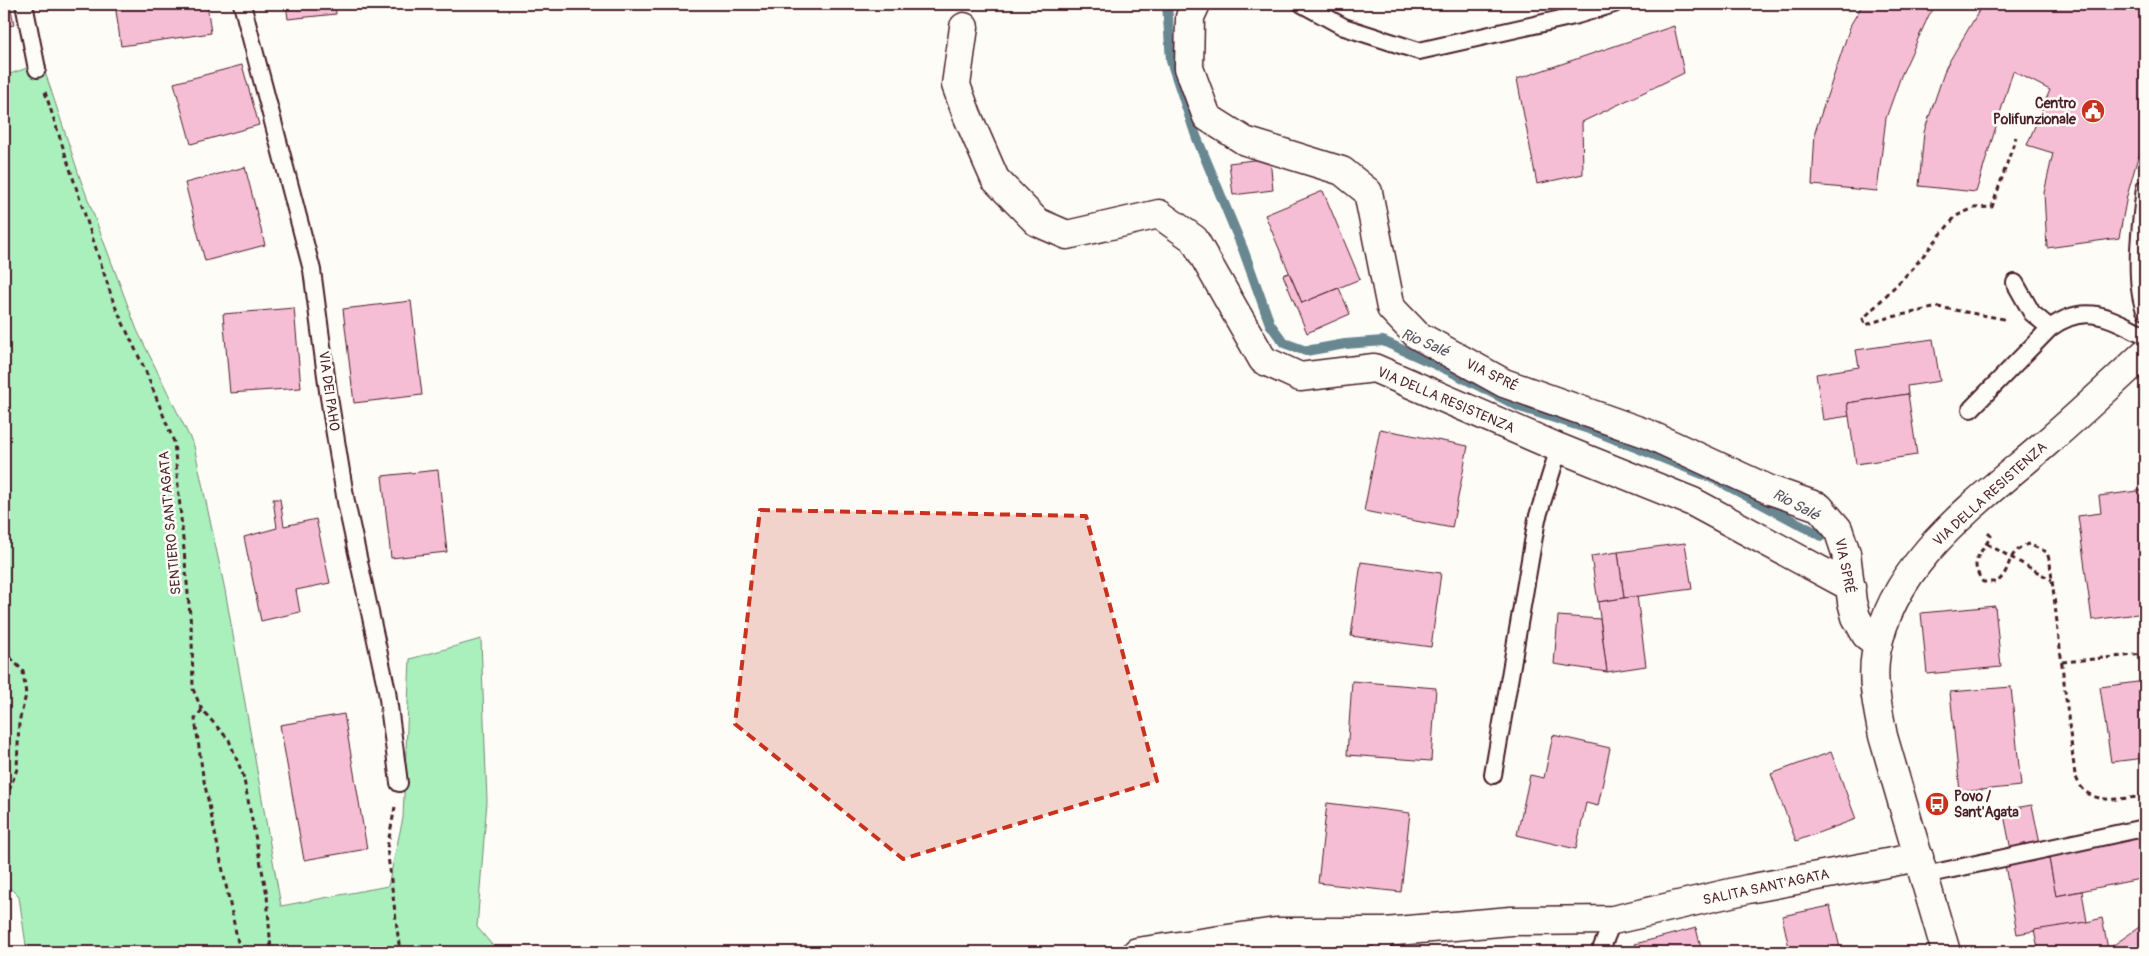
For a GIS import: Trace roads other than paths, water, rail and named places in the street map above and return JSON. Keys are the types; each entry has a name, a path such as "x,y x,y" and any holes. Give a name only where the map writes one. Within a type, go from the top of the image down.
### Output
{"street":[{"name":"VIA SPRÉ","path":"1196,4 1190,18 1189,68 1207,117 1245,140 1342,171 1368,192 1391,308 1417,335 1504,383 1648,434 1770,490 1819,507 1838,529 1846,552 1856,617 1866,636 1878,644"},
{"name":"VIA DELLA RESISTENZA","path":"964,27 956,85 995,179 1037,222 1067,235 1159,214 1194,239 1263,360 1300,377 1374,368 1559,448 1693,502 1851,587"},
{"name":"VIA DELLA RESISTENZA","path":"1946,952 1884,736 1877,703 1874,680 1878,644 1887,616 1904,583 1929,550 1962,516 2068,424 2145,353"},
{"name":"SALITA SANT'AGATA","path":"1138,952 1276,932 1383,942 1510,921 1614,920 1748,889 1922,866"}],"lane":[{"path":"24,4 37,69"},
{"name":"VIA DEI PAHO","path":"242,4 312,270 328,391 346,502 387,692 399,782"},
{"path":"1302,4 1344,27 1419,51 1574,16 1614,4"},
{"path":"2145,188 2140,233 2140,297 2145,310"},
{"path":"2015,283 2032,313 2050,328"},
{"path":"1971,408 2050,328 2062,320 2078,315 2113,318 2145,335"},
{"path":"1493,775 1537,519 1559,448"},
{"path":"1922,866 2139,829 2145,830"},
{"path":"1600,952 1614,920"}],"waterway":[{"name":"Rio Salé","path":"1167,4 1171,61 1196,136 1243,249 1270,324 1284,343 1306,351 1345,344 1383,341 1452,372 1520,407 1595,431 1715,479 1822,536"}],"place":[{"name":"Centro Polifunzionale","path":"2093,111"},
{"name":"Povo / Sant'Agata","path":"1937,804"}]}
